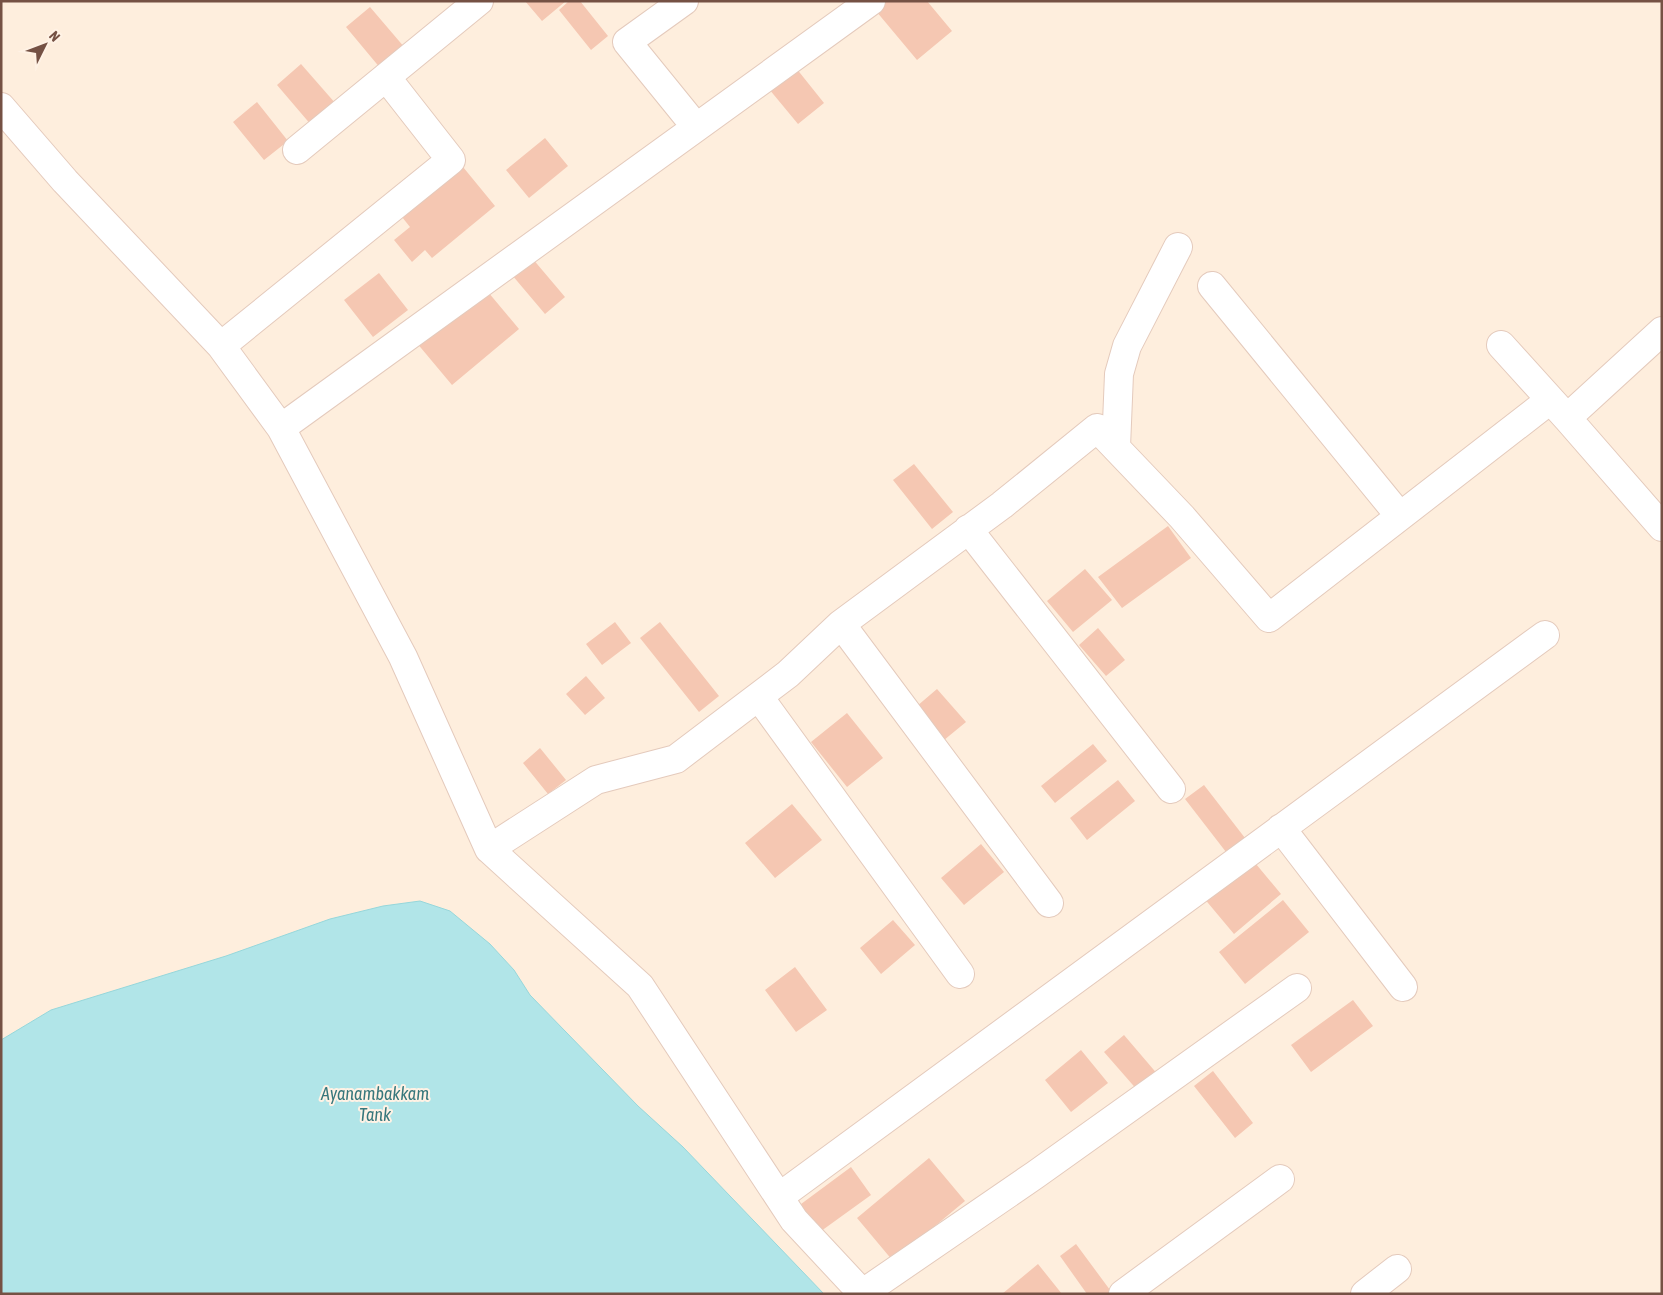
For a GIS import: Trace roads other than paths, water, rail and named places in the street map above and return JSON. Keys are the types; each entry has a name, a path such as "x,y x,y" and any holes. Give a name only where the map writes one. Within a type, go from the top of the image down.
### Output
{"street":[{"path":"297,150 479,1"},
{"path":"684,1 627,42 696,128"},
{"path":"281,428 870,1"},
{"path":"221,346 452,160 386,77"},
{"path":"1,107 65,181 221,346 281,428 403,657 489,849 640,986 794,1220 863,1294 1035,1175 1297,988"},
{"path":"1116,447 1119,374 1127,346 1178,247"},
{"path":"1212,286 1400,515"},
{"path":"489,849 596,780 676,759 788,674 841,624 1002,505 1097,428 1182,517 1269,618 1400,515 1559,409 1662,331"},
{"path":"1501,345 1662,527"},
{"path":"968,529 1171,789"},
{"path":"841,624 1049,903"},
{"path":"779,1197 1545,635"},
{"path":"759,697 960,974"},
{"path":"1281,828 1403,987"},
{"path":"1123,1294 1280,1179"},
{"path":"1365,1294 1397,1269"}],"water":[{"name":"Ayanambakkam Tank","path":"420,901 450,911 490,944 514,970 530,995 638,1106 683,1147 824,1294 1,1294 1,1040 51,1010 226,956 330,919 383,906"}]}
